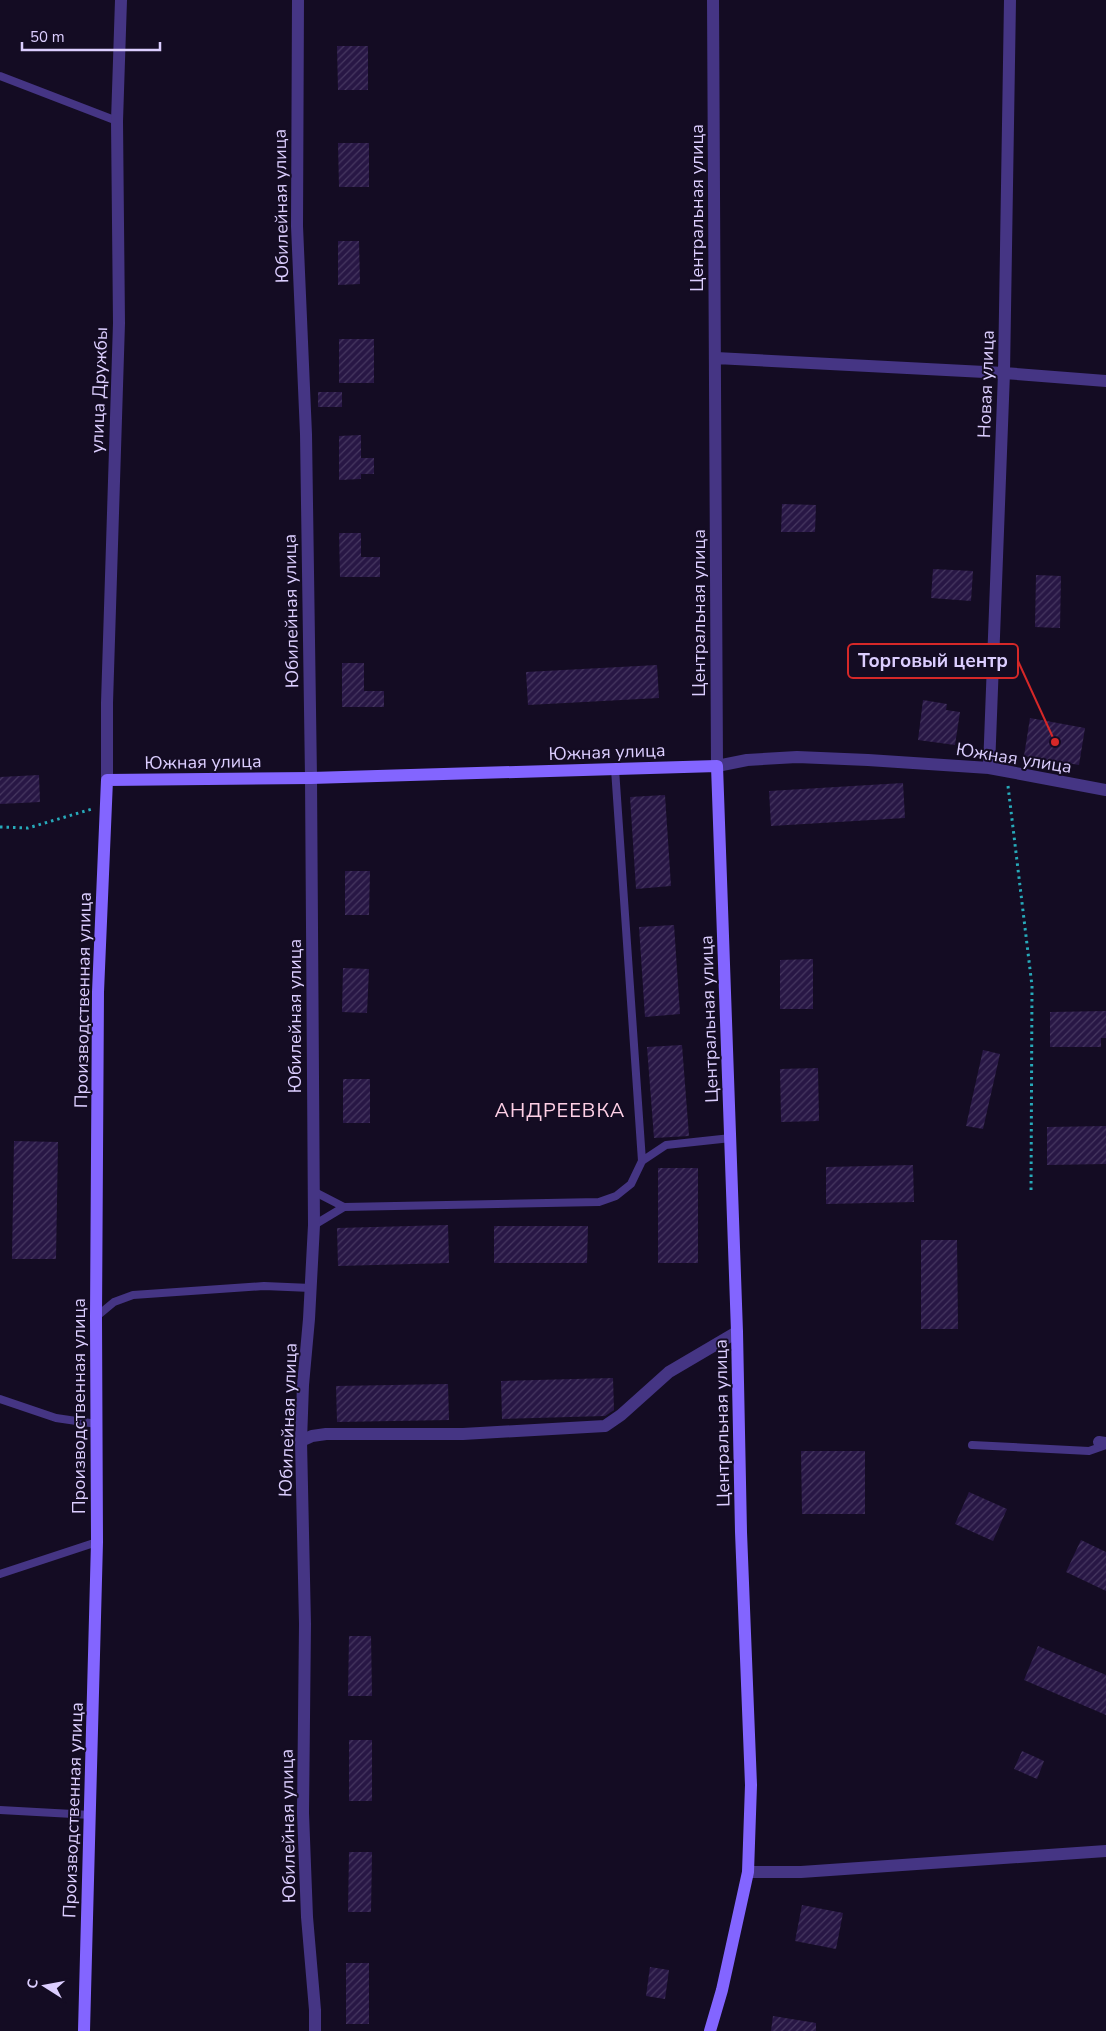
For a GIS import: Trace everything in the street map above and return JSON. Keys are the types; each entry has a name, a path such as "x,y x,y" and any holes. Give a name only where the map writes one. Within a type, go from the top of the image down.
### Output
{"street":[{"name":"улица Дружбы","path":"107,780 119,323 117,121 121,0"},
{"name":"Юбилейная улица","path":"298,0 297,226 306,444 314,1191 311,1288 302,1385 301,1441 305,1624 303,1812 307,1917 315,2031"},
{"name":"Центральная улица","path":"710,2031 722,1990 748,1872 751,1785 741,1532 731,1138 716,766 716,358 713,0"},
{"name":"Новая улица","path":"988,768 1004,373 1010,0"},
{"path":"716,358 1004,373 1106,381"},
{"name":"Южная улица","path":"107,780 311,778 716,766 747,760 797,757 988,768 1106,790"},
{"name":"Производственная улица","path":"84,2031 97,1542 98,992 107,780"},
{"path":"301,1441 312,1436 326,1434 463,1434 606,1426 621,1416 670,1372 737,1332"},
{"path":"748,1872 801,1872 1106,1851"}],"lane":[{"path":"0,76 117,121"},
{"path":"314,1191 344,1207 599,1202 616,1196 631,1184 642,1161 615,769"},
{"path":"642,1161 666,1145 731,1138"},
{"path":"314,1225 344,1207"},
{"path":"96,1317 114,1302 133,1295 264,1286 311,1288"},
{"path":"0,1399 56,1418 98,1424"},
{"path":"972,1444 1089,1451 1104,1443"},
{"path":"0,1574 97,1542"},
{"path":"0,1810 91,1815"}],"path":[{"path":"1006,771 1032,986 1031,1194"},
{"path":"0,827 28,828 106,805"}],"building":[{"path":"337,46 368,46 368,90 338,90"},
{"path":"338,143 369,143 369,187 339,187"},
{"path":"338,241 359,241 360,284 338,285"},
{"path":"339,339 374,339 374,383 339,383"},
{"path":"318,392 342,392 342,407 318,407"},
{"path":"361,435 361,458 374,458 374,474 361,474 361,479 339,480 339,436"},
{"path":"782,504 816,505 815,532 781,532"},
{"path":"339,533 361,533 361,557 380,557 380,577 340,577"},
{"path":"933,569 973,571 971,601 931,598"},
{"path":"1036,575 1061,576 1060,628 1035,627"},
{"path":"342,663 364,663 364,691 384,691 384,707 342,707"},
{"path":"657,665 659,698 528,705 526,672"},
{"path":"923,700 947,704 946,710 960,712 955,745 918,740"},
{"path":"1030,718 1085,728 1079,765 1024,756"},
{"path":"39,775 40,802 0,804 0,777"},
{"path":"903,783 905,818 771,826 769,791"},
{"path":"665,795 671,886 636,889 630,797"},
{"path":"345,871 370,871 369,915 345,915"},
{"path":"674,925 680,1014 645,1017 639,927"},
{"path":"813,959 813,1009 780,1009 780,960"},
{"path":"343,968 369,969 367,1013 342,1012"},
{"path":"1106,1011 1106,1038 1101,1038 1101,1047 1050,1047 1050,1012"},
{"path":"682,1045 689,1136 654,1138 647,1047"},
{"path":"983,1050 1000,1054 983,1129 966,1126"},
{"path":"818,1068 819,1121 781,1122 780,1069"},
{"path":"343,1079 370,1079 370,1123 343,1123"},
{"path":"1106,1126 1106,1164 1047,1165 1047,1127"},
{"path":"14,1141 58,1142 56,1259 12,1259"},
{"path":"913,1165 914,1202 826,1204 826,1167"},
{"path":"658,1168 698,1168 698,1263 658,1263"},
{"path":"448,1225 449,1263 338,1266 337,1228"},
{"path":"494,1226 588,1226 587,1263 494,1263"},
{"path":"921,1240 957,1240 958,1329 921,1329"},
{"path":"613,1378 614,1410 605,1416 502,1419 501,1381"},
{"path":"448,1384 449,1420 337,1422 336,1386"},
{"path":"801,1451 865,1451 865,1514 802,1514"},
{"path":"969,1492 1007,1509 993,1541 955,1524"},
{"path":"1081,1540 1106,1552 1106,1591 1066,1572"},
{"path":"349,1636 371,1636 372,1696 348,1696"},
{"path":"1038,1646 1106,1675 1106,1715 1024,1680"},
{"path":"349,1740 372,1740 372,1801 349,1801"},
{"path":"1022,1751 1044,1761 1037,1779 1014,1769"},
{"path":"349,1852 372,1852 371,1912 348,1912"},
{"path":"802,1905 843,1913 836,1949 795,1941"},
{"path":"346,1963 369,1963 369,2024 346,2024"},
{"path":"650,1967 669,1970 665,1999 646,1996"},
{"path":"773,2016 816,2023 816,2031 771,2031"}],"place":[{"name":"Торговый центр","path":"1055,742"}],"district":[{"name":"АНДРЕЕВКА","path":"560,1110"}]}
